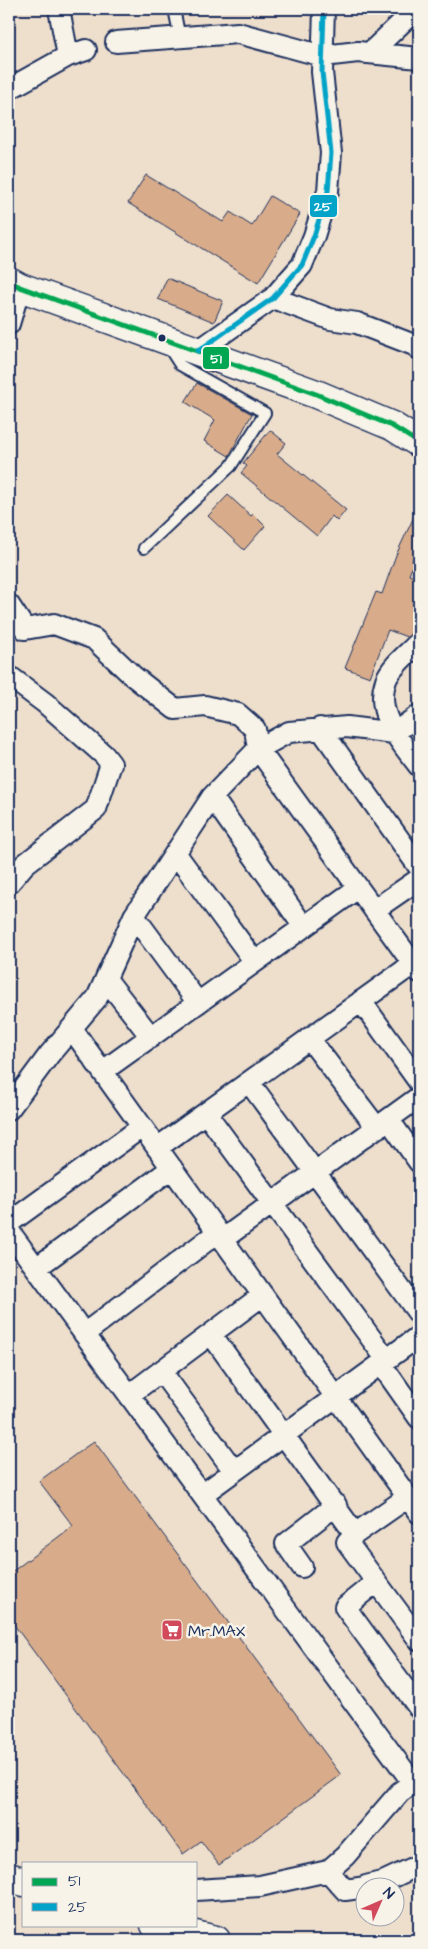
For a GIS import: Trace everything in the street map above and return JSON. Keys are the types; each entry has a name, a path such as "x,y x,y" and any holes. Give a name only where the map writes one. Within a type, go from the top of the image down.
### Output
{"street":[{"path":"9,89 77,53 59,9"},
{"path":"198,351 273,298 302,265 314,236 328,191 331,153 322,72 322,16 324,9"},
{"path":"370,53 416,9"},
{"path":"116,42 238,33 323,56 358,52 419,58"},
{"path":"9,324 15,284 333,402 392,426 419,443"},
{"path":"273,298 330,319 357,324 414,345 419,349"},
{"path":"9,605 25,629 54,624 94,639 132,676 175,709 205,706 238,714 255,729 258,749 416,968 361,1001 157,1148"},
{"path":"419,642 387,679 384,696 384,713 394,733 419,766"},
{"path":"9,676 45,703 104,755 111,764 96,809 25,864 9,883"},
{"path":"9,1109 49,1055 97,998 134,916 212,797 258,749 289,732 320,728 347,726 394,733 419,715"},
{"path":"320,728 419,867"},
{"path":"212,797 304,927"},
{"path":"176,854 255,962"},
{"path":"374,910 419,879"},
{"path":"103,1071 358,888"},
{"path":"134,916 198,1003"},
{"path":"106,979 150,1037"},
{"path":"361,1001 419,1082"},
{"path":"72,1029 414,1505 355,1534 347,1542 419,1640"},
{"path":"309,1038 383,1124 419,1162"},
{"path":"249,1082 419,1314"},
{"path":"84,1334 220,1236 272,1203 419,1097"},
{"path":"206,1113 384,1362 419,1418"},
{"path":"9,1223 142,1127"},
{"path":"36,1268 172,1168"},
{"path":"9,1231 416,1780 400,1792 345,1856 328,1871 260,1886 198,1890"},
{"path":"129,1395 263,1295"},
{"path":"211,1334 285,1434 355,1534"},
{"path":"203,1494 419,1336"},
{"path":"160,1371 234,1471"},
{"path":"302,1567 286,1544 336,1505"},
{"path":"376,1582 345,1607 419,1708"},
{"path":"396,1876 419,1865"},
{"path":"328,1871 345,1890 356,1888"},
{"path":"9,1877 22,1881"},
{"path":"165,1927 216,1940"}],"lane":[{"path":"174,9 180,38"},
{"path":"144,548 231,466 265,412 180,365 163,338"}],"building":[{"path":"146,175 223,222 230,212 252,226 270,196 300,214 258,283 128,203"},
{"path":"167,278 223,301 214,322 158,299"},
{"path":"197,383 252,414 229,456 204,441 215,420 185,402"},
{"path":"270,430 286,443 277,454 346,510 337,521 332,516 317,536 241,473 247,466 243,463"},
{"path":"228,495 265,526 244,550 208,516"},
{"path":"419,506 419,543 409,575 419,579 419,630 407,637 388,630 370,677 345,668 376,592 382,594 396,555"},
{"path":"94,1441 341,1775 219,1865 201,1841 183,1854 9,1618 9,1574 73,1526 39,1481"}],"transit line":[{"name":"25","path":"198,351 273,298 302,265 314,236 328,191 331,153 322,72 324,9"},
{"name":"51","path":"9,281 20,287 316,394 392,426 419,443"}],"place":[{"name":"Mr.MAX","path":"172,1630"}]}
